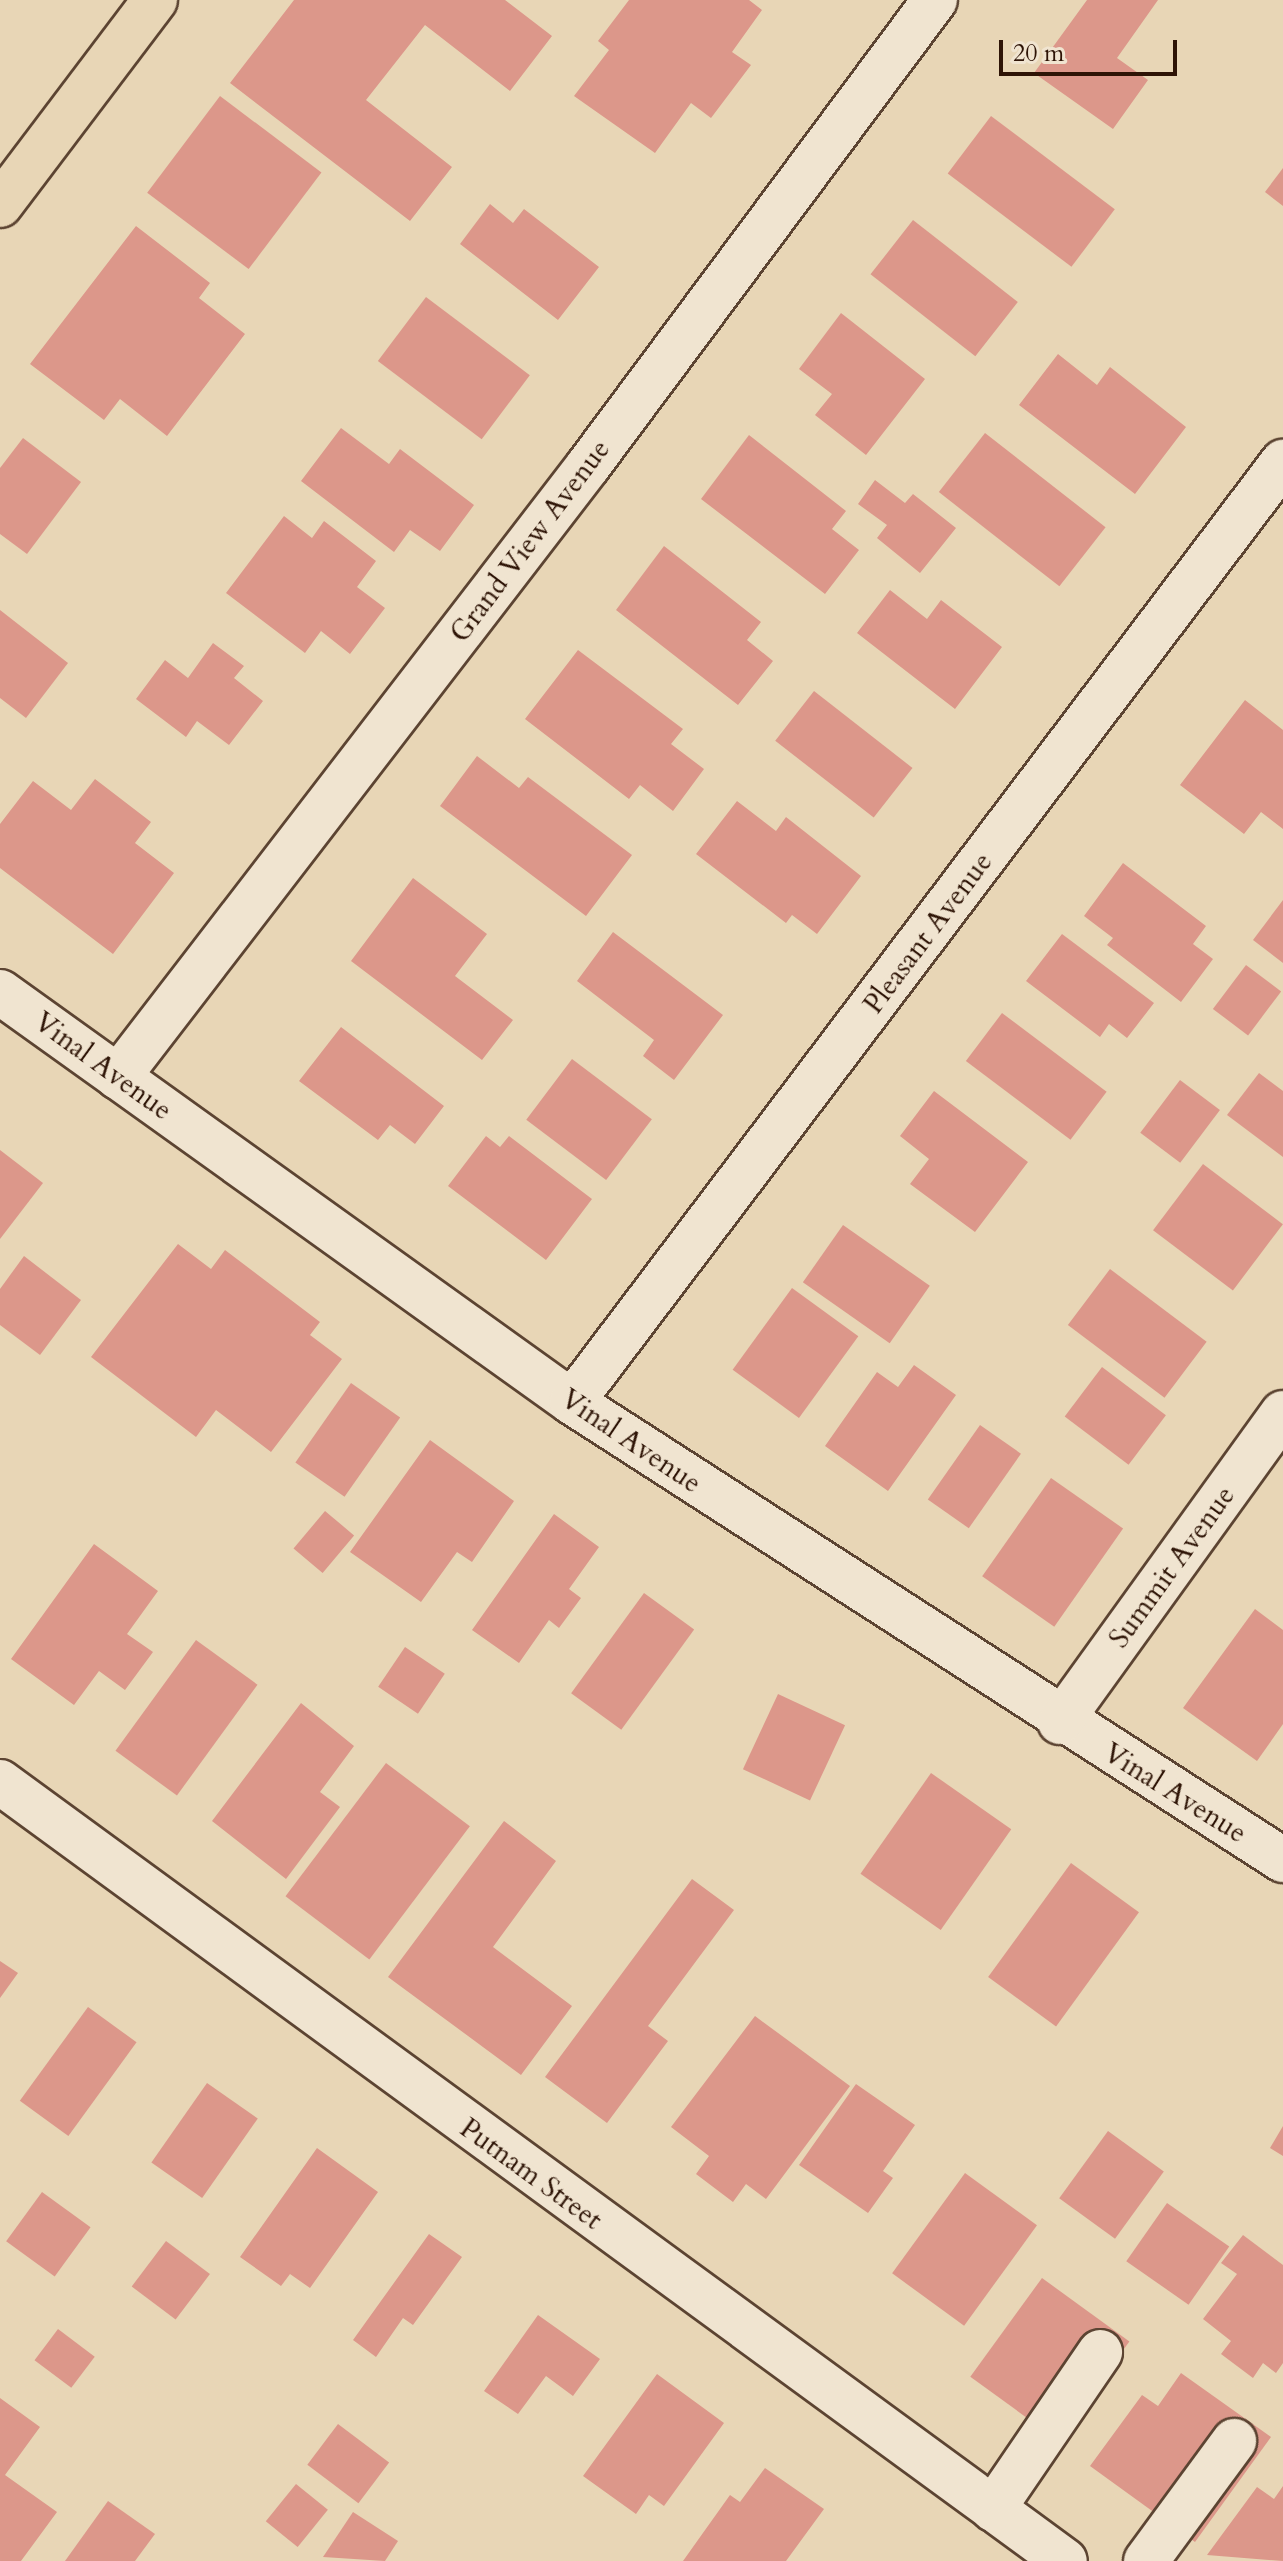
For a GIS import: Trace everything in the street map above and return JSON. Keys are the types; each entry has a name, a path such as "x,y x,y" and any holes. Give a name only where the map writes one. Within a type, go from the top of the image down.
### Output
{"main road":[{"path":"0,205 155,0"}],"street":[{"name":"Grand View Avenue","path":"118,1077 588,466 935,0"},
{"name":"Pleasant Avenue","path":"572,1402 1283,462"},
{"name":"Vinal Avenue","path":"0,992 572,1402 1060,1722 1283,1860"},
{"name":"Summit Avenue","path":"1060,1722 1283,1413"},
{"name":"Putnam Street","path":"0,1782 1065,2561"},
{"path":"993,2509 1100,2352"},
{"path":"1146,2561 1234,2441"}],"building":[{"path":"294,0 505,0 552,36 510,91 425,25 366,100 452,167 410,221 230,83"},
{"path":"629,0 749,0 762,10 732,52 751,65 711,118 691,103 655,153 574,96 609,50 598,41"},
{"path":"1087,0 1158,0 1117,58 1148,80 1113,129 1034,73"},
{"path":"220,96 321,172 249,269 147,193"},
{"path":"991,116 1115,209 1071,267 948,174"},
{"path":"1283,168 1283,206 1265,192"},
{"path":"490,204 513,223 524,209 599,267 558,320 460,244"},
{"path":"913,220 1018,302 975,356 871,274"},
{"path":"136,226 210,283 199,298 245,334 167,436 120,399 104,420 30,364"},
{"path":"426,297 530,375 482,439 378,361"},
{"path":"841,313 925,379 866,455 815,415 832,394 799,369"},
{"path":"1058,354 1097,385 1110,367 1186,427 1135,494 1019,405"},
{"path":"341,428 389,464 400,449 474,505 440,551 410,530 394,552 301,481"},
{"path":"985,433 1106,527 1059,586 939,492"},
{"path":"749,435 846,511 832,529 859,550 825,594 701,499"},
{"path":"23,438 81,482 27,554 0,534 0,468"},
{"path":"875,480 905,503 913,494 956,528 920,573 877,538 887,525 858,504"},
{"path":"284,516 312,538 324,521 376,561 357,587 385,608 350,654 321,631 305,653 226,593"},
{"path":"664,546 761,622 747,640 773,661 738,705 616,610"},
{"path":"890,590 927,619 941,600 1002,647 955,709 857,633"},
{"path":"0,610 68,663 26,718 0,698"},
{"path":"213,643 244,666 234,678 263,701 229,745 197,721 186,737 136,699 165,660 188,678"},
{"path":"578,650 683,729 671,744 704,769 673,811 640,785 629,799 525,719"},
{"path":"814,691 913,768 874,818 775,741"},
{"path":"1245,700 1283,730 1283,829 1261,812 1244,834 1180,785"},
{"path":"477,756 519,788 528,777 632,855 586,916 440,806"},
{"path":"95,779 151,822 135,843 174,873 113,954 0,868 0,824 33,781 71,810"},
{"path":"737,801 776,831 786,817 861,876 817,934 792,915 786,923 696,854"},
{"path":"1123,863 1206,926 1193,944 1213,959 1181,1002 1107,945 1113,938 1084,916"},
{"path":"413,878 487,934 455,976 513,1020 482,1060 351,961"},
{"path":"1283,900 1283,963 1253,940"},
{"path":"613,932 723,1015 674,1080 643,1056 654,1040 577,981"},
{"path":"1062,934 1154,1003 1127,1038 1109,1024 1100,1037 1026,981"},
{"path":"1246,965 1281,991 1248,1035 1213,1009"},
{"path":"1002,1013 1107,1092 1071,1140 966,1061"},
{"path":"341,1027 444,1106 415,1144 390,1125 378,1140 299,1081"},
{"path":"572,1059 652,1119 606,1180 526,1120"},
{"path":"1259,1073 1283,1091 1283,1157 1227,1115"},
{"path":"1180,1080 1220,1110 1180,1163 1140,1133"},
{"path":"934,1091 1028,1162 975,1232 910,1184 929,1159 900,1136"},
{"path":"486,1136 500,1147 509,1136 592,1199 546,1260 448,1186"},
{"path":"0,1150 43,1183 0,1239"},
{"path":"1203,1164 1283,1224 1233,1290 1153,1230"},
{"path":"843,1225 930,1286 890,1343 803,1282"},
{"path":"178,1244 211,1269 225,1250 320,1322 310,1335 342,1359 271,1452 216,1410 196,1437 91,1357"},
{"path":"24,1256 81,1300 40,1355 0,1325 0,1289"},
{"path":"1110,1269 1207,1342 1165,1398 1068,1325"},
{"path":"792,1288 858,1336 799,1418 733,1370"},
{"path":"914,1365 956,1395 888,1491 825,1446 877,1372 898,1387"},
{"path":"1102,1367 1166,1415 1129,1465 1065,1417"},
{"path":"351,1383 400,1417 345,1497 295,1462"},
{"path":"980,1425 1021,1454 969,1528 928,1500"},
{"path":"430,1440 514,1501 472,1562 457,1552 421,1602 350,1552"},
{"path":"1051,1478 1123,1528 1054,1627 982,1576"},
{"path":"325,1511 354,1535 323,1573 294,1549"},
{"path":"554,1514 599,1547 569,1589 581,1598 559,1628 549,1620 519,1663 472,1630"},
{"path":"94,1544 158,1591 127,1634 153,1652 125,1690 99,1671 74,1705 11,1659"},
{"path":"644,1593 694,1629 621,1730 571,1693"},
{"path":"1255,1609 1283,1630 1283,1724 1257,1761 1183,1708"},
{"path":"196,1640 257,1685 177,1796 115,1751"},
{"path":"405,1647 445,1674 418,1714 378,1687"},
{"path":"778,1694 845,1725 810,1800 743,1769"},
{"path":"301,1703 354,1746 320,1792 340,1807 286,1879 212,1821"},
{"path":"386,1763 470,1826 369,1960 285,1896"},
{"path":"931,1773 1011,1829 941,1930 860,1874"},
{"path":"504,1821 556,1861 493,1947 572,2006 521,2075 388,1977"},
{"path":"1071,1863 1139,1912 1056,2026 988,1977"},
{"path":"692,1879 734,1910 648,2026 668,2041 607,2123 545,2077"},
{"path":"0,1961 18,1973 0,1998"},
{"path":"88,2007 137,2042 68,2136 20,2101"},
{"path":"755,2016 850,2086 766,2199 746,2184 733,2202 696,2174 709,2156 671,2127"},
{"path":"207,2083 258,2119 202,2198 151,2162"},
{"path":"856,2084 915,2125 883,2171 893,2178 868,2213 799,2165"},
{"path":"1283,2126 1283,2156 1270,2148"},
{"path":"1108,2131 1164,2172 1115,2239 1059,2198"},
{"path":"317,2148 378,2192 310,2288 290,2274 281,2286 240,2257"},
{"path":"965,2173 1037,2225 964,2326 892,2273"},
{"path":"42,2192 91,2227 55,2277 6,2241"},
{"path":"1167,2203 1229,2247 1189,2305 1126,2261"},
{"path":"429,2234 462,2257 413,2325 403,2318 376,2357 353,2340"},
{"path":"1243,2235 1283,2265 1283,2363 1276,2373 1263,2363 1253,2378 1221,2354 1231,2341 1203,2319 1237,2274 1221,2263"},
{"path":"166,2241 210,2274 176,2320 132,2287"},
{"path":"1042,2278 1129,2341 1058,2440 970,2377"},
{"path":"538,2315 600,2359 573,2396 546,2376 518,2414 484,2391"},
{"path":"58,2329 95,2357 71,2388 35,2360"},
{"path":"1181,2373 1271,2437 1195,2542 1090,2466 1142,2395 1158,2406"},
{"path":"657,2374 724,2423 664,2506 649,2495 636,2514 583,2476"},
{"path":"0,2398 40,2427 5,2475 57,2512 21,2561 0,2561"},
{"path":"338,2424 389,2463 358,2503 307,2465"},
{"path":"765,2468 824,2509 786,2561 683,2561 730,2495 740,2502"},
{"path":"296,2484 328,2510 298,2547 266,2521"},
{"path":"1283,2486 1283,2561 1207,2555 1257,2487 1274,2499"},
{"path":"108,2501 155,2534 135,2561 65,2561"},
{"path":"353,2512 398,2541 385,2561 323,2557"}]}
